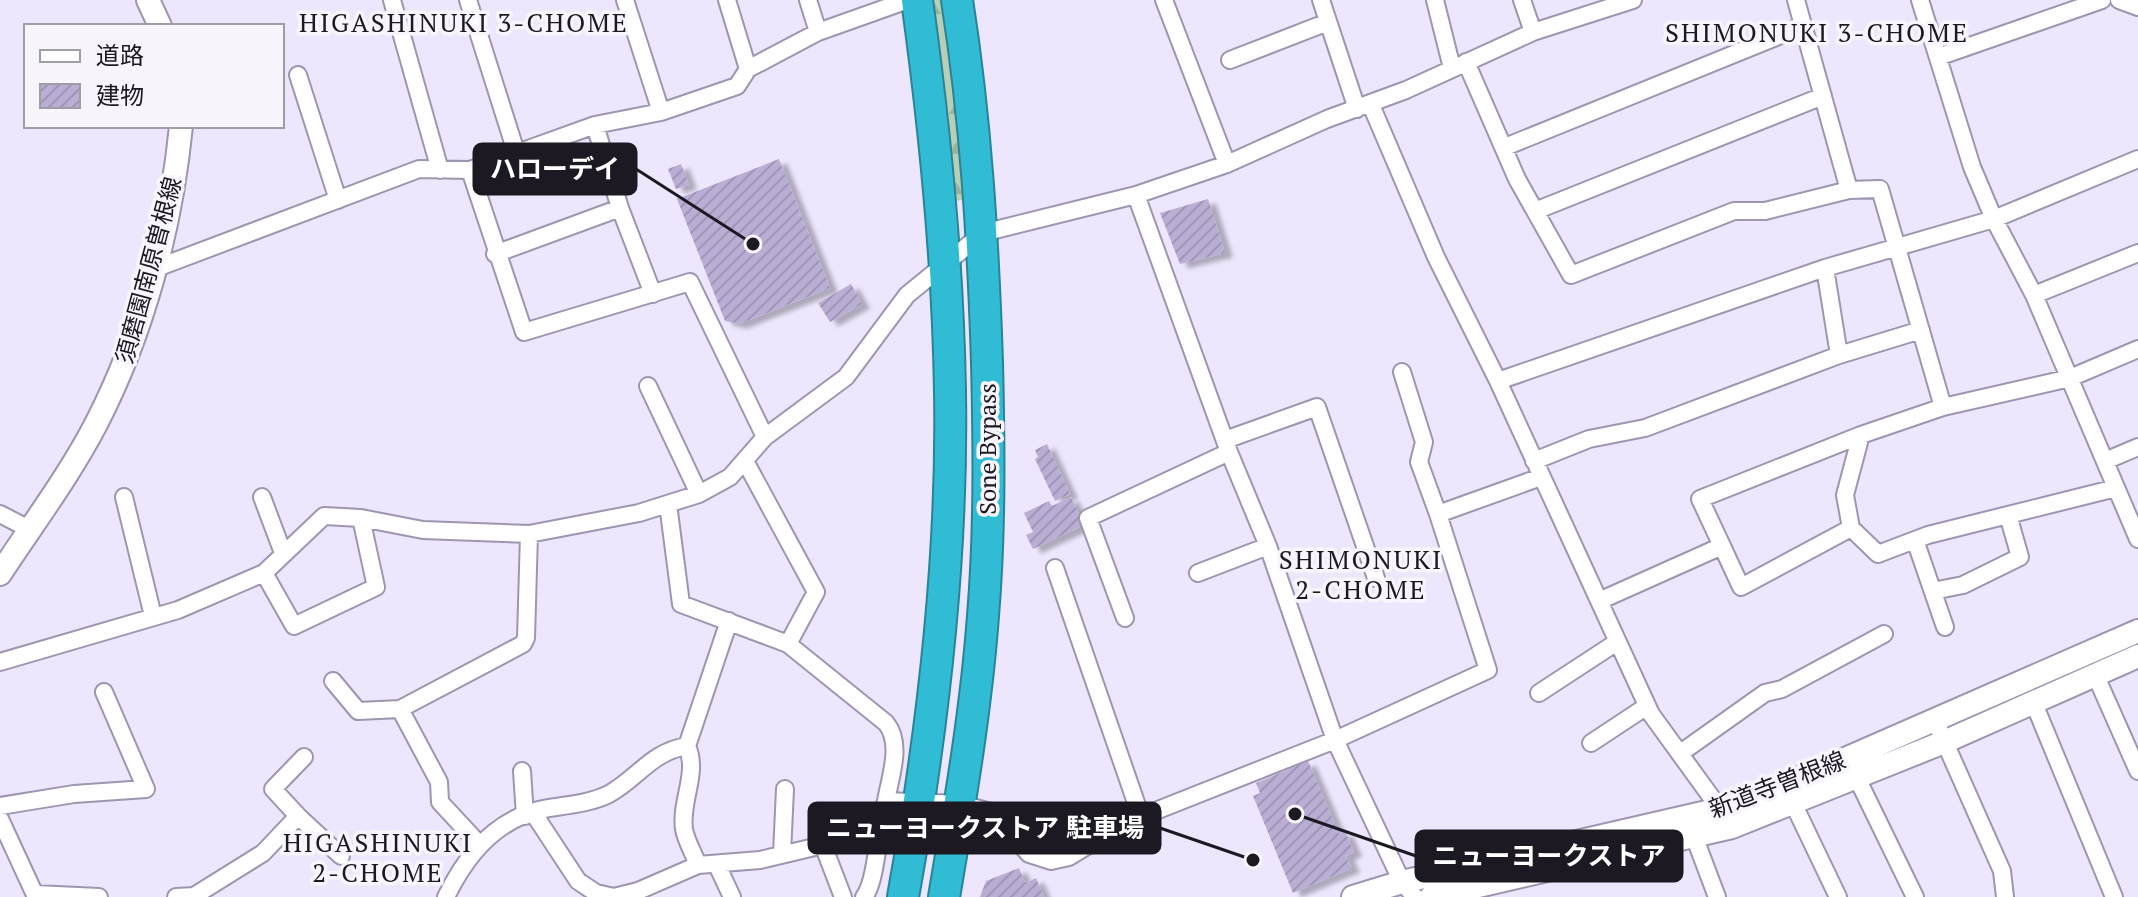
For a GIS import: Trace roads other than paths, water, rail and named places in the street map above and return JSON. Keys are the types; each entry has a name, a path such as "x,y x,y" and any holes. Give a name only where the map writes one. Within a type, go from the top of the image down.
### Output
{"highway":[{"name":"Sone Bypass","path":"903,897 920,801 943,603 950,394 946,267 917,0"},
{"name":"Sone Bypass","path":"944,897 960,804 984,614 989,483 983,233 976,139 957,0"}],"main road":[{"path":"148,0 159,24"},
{"name":"須磨園南原曽根線","path":"0,574 95,427 129,353 176,178 181,128"},
{"name":"新道寺曽根線","path":"1431,897 1694,836 1935,720 2138,631"},
{"name":"新道寺曽根線","path":"1353,897 1408,889 1794,805 2138,656"}],"street":[{"path":"392,0 440,170"},
{"path":"468,0 517,155"},
{"path":"625,0 661,112"},
{"path":"727,0 748,69"},
{"path":"808,0 818,32"},
{"path":"154,269 419,169 470,170 595,125 661,112 737,86 748,69 818,32 908,0"},
{"path":"1164,0 1227,164"},
{"path":"1321,0 1364,107 1498,381 1647,706 1726,818"},
{"path":"1435,0 1459,65 1571,275 1734,211 1765,211 1849,190 1880,189 1943,407"},
{"path":"1522,0 1533,32"},
{"path":"1796,0 1849,190"},
{"path":"1920,0 1972,167 1994,219 2034,295 2138,539"},
{"path":"1938,57 2102,0"},
{"path":"2119,0 2138,7"},
{"path":"0,662 178,610 264,573 324,516 361,518 423,530 529,534 668,504 699,494 730,477 765,437 846,377 907,295 946,267 983,233 1136,195 1227,164 1533,32 1623,2"},
{"path":"1230,60 1328,22"},
{"path":"1505,147 1803,26"},
{"path":"298,75 338,200"},
{"path":"1535,211 1823,96"},
{"path":"595,125 620,208 653,294"},
{"path":"1498,381 1825,268 1994,219 2138,159"},
{"path":"470,170 495,254 524,332 690,282 765,437"},
{"path":"1136,195 1227,446 1268,546 1335,740 1408,889"},
{"path":"495,254 620,208"},
{"path":"2034,295 2138,253"},
{"path":"1825,268 1839,355"},
{"path":"1438,514 1537,469 1589,439 1645,428 1839,355 1921,330"},
{"path":"1851,528 1741,587 1700,499 1861,435 1943,407 2070,378 2138,349"},
{"path":"886,801 960,804 991,812 1029,854 1051,861 1069,857 1141,817 1335,740 1488,670 1419,462 1424,442 1402,372"},
{"path":"648,386 699,494"},
{"path":"1125,618 1088,518 1227,446 1317,407 1376,578"},
{"path":"1861,435 1845,495 1851,528 1878,554 1915,540 2116,488"},
{"path":"2105,461 2138,447"},
{"path":"745,461 816,592 788,644"},
{"path":"124,497 153,616"},
{"path":"262,497 283,553"},
{"path":"668,504 681,604 788,644 892,731 895,748 886,801 877,830 870,889 864,897"},
{"path":"0,514 29,529"},
{"path":"1933,591 1963,585 2020,557 2008,515"},
{"path":"264,573 294,626 376,587 361,518"},
{"path":"333,681 358,711 400,709 523,644 526,638 529,534"},
{"path":"1915,540 1945,627"},
{"path":"1198,573 1268,546"},
{"path":"1599,601 1722,546"},
{"path":"1055,568 1141,817"},
{"path":"698,865 684,827 691,778 691,755 687,746 729,621"},
{"path":"1682,752 1765,693 1782,689 1884,634"},
{"path":"1539,693 1617,642"},
{"path":"2095,674 2138,771"},
{"path":"0,806 74,794 146,789 104,692"},
{"path":"2033,701 2114,897"},
{"path":"1591,743 1647,706"},
{"path":"400,709 439,782 440,802 478,843"},
{"path":"1935,720 2002,871 2005,897"},
{"path":"446,897 478,843 529,815 600,798 614,791 656,755 687,746"},
{"path":"304,757 273,789 341,856"},
{"path":"522,771 529,815 578,881 596,893 614,897 638,891 698,865 717,865 823,845 843,897"},
{"path":"1857,778 1915,897"},
{"path":"782,854 785,789"},
{"path":"1794,805 1838,897"},
{"path":"176,897 194,896 263,853 298,816"},
{"path":"0,819 35,896 99,897"},
{"path":"1694,836 1717,897"},
{"path":"717,865 732,897"}],"place":[{"name":"ハローデイ","path":"753,244"},
{"name":"ニューヨークストア","path":"1295,814"},
{"name":"ニューヨークストア 駐車場","path":"1253,860"}],"district":[{"name":"HIGASHINUKI 3-CHOME","path":"464,22"},
{"name":"SHIMONUKI 3-CHOME","path":"1817,32"},
{"name":"SHIMONUKI 2-CHOME","path":"1361,574"},
{"name":"HIGASHINUKI 2-CHOME","path":"378,857"}]}
